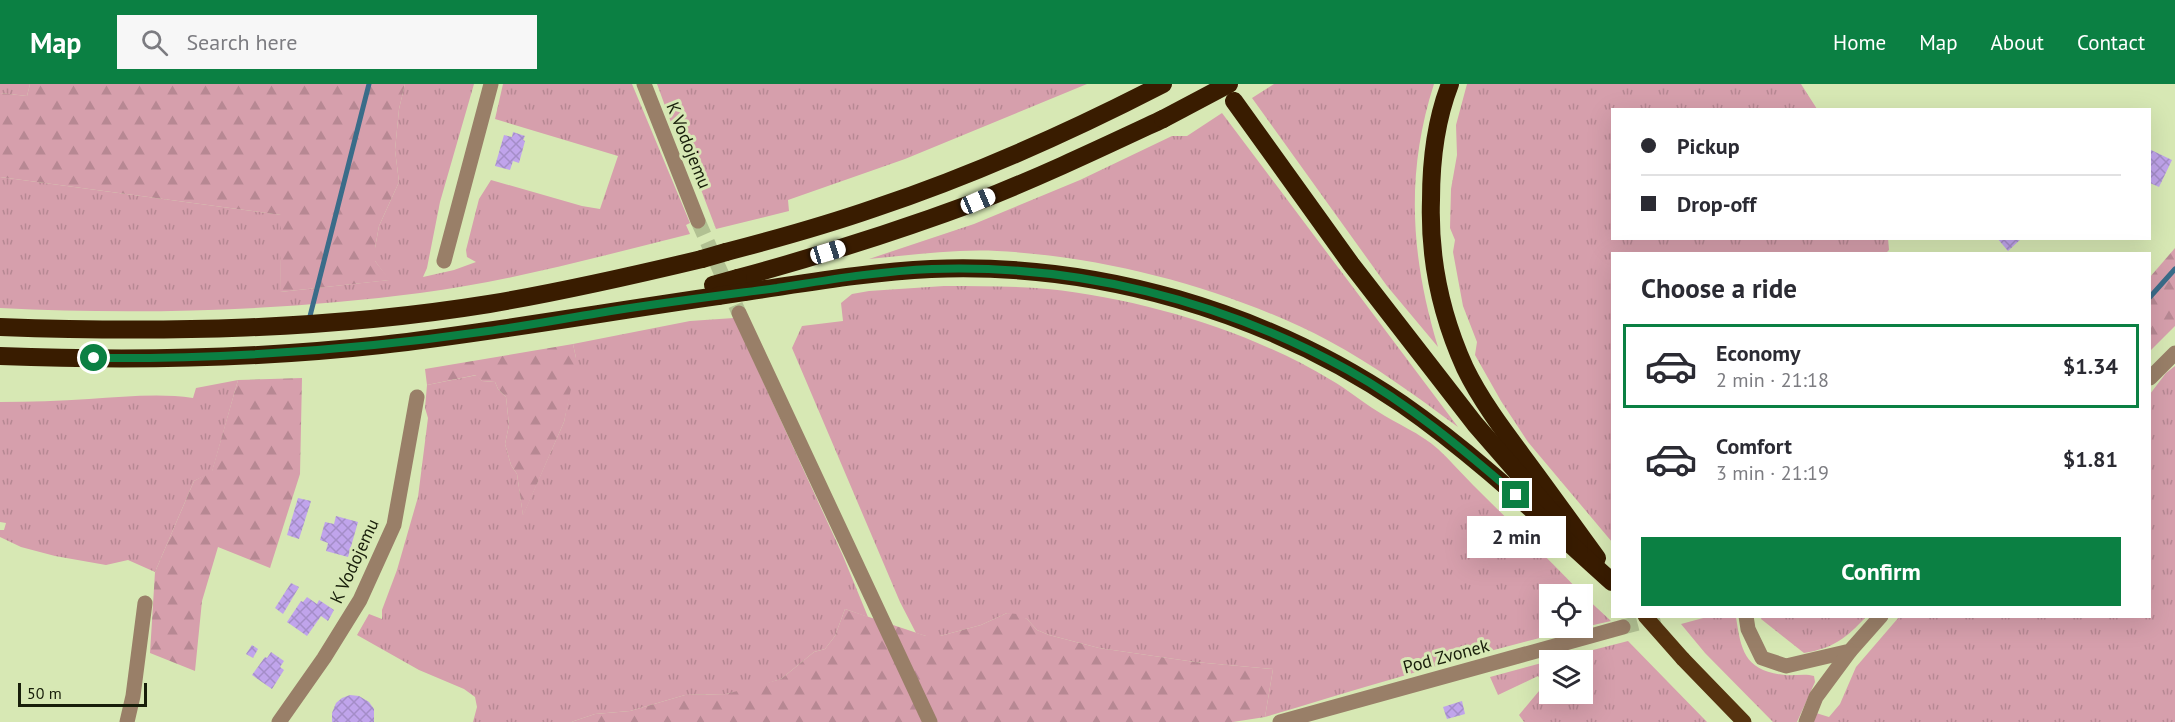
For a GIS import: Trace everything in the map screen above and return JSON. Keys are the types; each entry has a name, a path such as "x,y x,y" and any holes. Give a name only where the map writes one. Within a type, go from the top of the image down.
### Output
{"highway":[{"path":"0,327 160,330 269,326 378,318 488,304 597,284 702,259 875,208 967,175 1058,136 1163,84"},
{"path":"1450,84 1436,134 1431,181 1430,229 1436,276 1447,324 1466,369 1494,418 1611,580"},
{"path":"0,356 160,358 271,354 380,345 490,331 716,291 741,285 978,201 1070,163 1163,119 1232,92 1351,264 1475,424 1611,580"},
{"path":"741,285 931,269 994,269 1067,276 1119,285 1179,299 1238,319 1295,343 1351,372 1403,405 1499,481 1611,580"}],"main road":[{"path":"1646,618 1744,722"}],"street":[{"path":"444,261 491,84"},
{"name":"K Vodojemu","path":"644,84 698,221"},
{"path":"740,313 930,722"},
{"path":"2151,377 2175,353"},
{"name":"K Vodojemu","path":"279,722 324,658 360,600 394,525 417,397"},
{"path":"127,722 133,696 145,603"},
{"path":"1746,618 1748,629 1762,657 1786,666 1850,651"},
{"path":"1806,722 1816,697 1850,651 1879,618"},
{"name":"Pod Zvonek","path":"1280,722 1623,627"}],"green space":[{"path":"0,84 30,84 27,96 0,93"},
{"path":"30,84 405,84 399,109 395,150 399,182 379,226 375,248 375,261 390,280 280,292 281,215 0,177 0,93 27,96"},
{"path":"405,84 474,84 440,202 427,268 423,277 476,262 467,257 466,250 479,199 491,180 600,209 618,156 495,119 503,84 632,84 690,223 686,225 690,234 488,282 368,299 211,310 105,311 0,308 0,177 282,215 280,292 389,280 375,261 375,248 379,226 399,182 395,150 399,109"},
{"path":"657,84 1087,84 905,159 788,200 789,211 716,229 684,145 672,125"},
{"path":"1274,84 1434,84 1419,151 1415,183 1415,216 1422,281 1438,347 1387,286 1252,98"},
{"path":"1467,84 1801,84 1816,108 1611,108 1611,240 1888,240 1889,250 1887,252 1611,252 1611,541 1528,442 1475,355 1477,342 1463,306 1453,252 1455,240 1450,228 1451,189 1457,155 1456,125"},
{"path":"1222,113 1458,427 1411,392 1329,341 1252,306 1168,279 1081,260 997,251 949,252 869,259 974,224 1080,180 1172,136 1187,136"},
{"path":"2175,248 2175,326 2151,350 2151,276"},
{"path":"944,286 1048,289 1158,309 1231,332 1299,362 1424,438 1438,449 1572,584 1539,584 1541,638 1265,717 1273,669 1195,662 1099,648 1049,635 1037,630 1027,619 1007,613 981,625 940,636 916,633 900,602 792,348 802,326 843,321 841,303 852,294"},
{"path":"734,318 843,556 868,617 845,609 835,636 825,649 814,652 781,679 726,694 685,695 630,711 595,714 571,722 473,722 477,707 475,697 464,689 419,670 357,635 369,614 382,619 382,610 397,570 418,497 428,418 425,408 427,385 477,375 482,381 495,382 506,397 509,425 505,444 511,465 517,474 523,515 564,422 576,358 573,344 690,321"},
{"path":"573,344 576,365 564,422 523,516 517,474 511,465 505,444 509,425 506,397 495,382 482,381 476,375 427,385 425,369"},
{"path":"2175,366 2175,722 1812,722 1816,713 1829,717 1840,704 1856,667 1898,618 2151,618 2151,393 2166,373"},
{"path":"302,378 300,474 270,568 218,547 202,601 195,671 150,653 155,572 194,481 212,471 238,380"},
{"path":"238,380 212,472 194,481 155,572 128,560 106,565 55,556 21,547 0,537 0,530 4,530 6,523 0,522 0,402 128,396 193,398 196,388"},
{"path":"1593,604 1611,621 1593,625"},
{"path":"845,609 926,636 940,636 981,625 1007,613 1017,614 1027,619 1037,630 1049,635 1099,648 1195,662 1273,669 1265,717 1233,722 571,722 595,714 630,711 685,695 726,694 781,679 814,652 825,649 835,636"},
{"path":"1703,618 1736,618 1743,649 1753,664 1772,673 1814,676 1815,682 1797,722 1773,722 1705,653 1681,624"},
{"path":"1865,618 1839,641 1804,653 1761,619"},
{"path":"1628,641 1707,722 1524,722 1519,715 1539,691 1539,704 1593,704 1593,650"},
{"path":"1539,664 1539,678 1498,695 1490,677"}],"building":[{"path":"513,132 525,136 519,163 513,161 510,170 495,166 504,135 512,137"},
{"path":"2151,150 2172,160 2159,187 2151,183"},
{"path":"1999,240 2020,240 2008,251"},
{"path":"298,498 311,501 299,539 287,535"},
{"path":"336,516 358,522 348,557 326,551 328,543 320,540 325,522 334,524"},
{"path":"291,583 299,587 283,614 275,608"},
{"path":"307,597 317,604 319,600 334,610 328,621 321,616 307,636 287,622 301,601 303,602"},
{"path":"252,645 258,649 253,658 246,654"},
{"path":"271,652 284,661 280,667 284,670 272,689 252,675"},
{"path":"350,695 359,696 369,702 374,709 374,722 332,722 332,713 336,703"},
{"path":"1462,701 1465,714 1447,719 1443,707"}],"waterway":[{"path":"309,320 369,84"},
{"path":"2151,296 2175,269"}],"tunnel":[{"path":"698,221 739,313"},
{"path":"1623,627 1658,618"}],"route":[{"path":"94,358 271,354 380,345 490,331 603,312 869,274 931,269 994,269 1057,274 1179,299 1238,319 1295,343 1351,372 1403,405 1516,495"}]}
